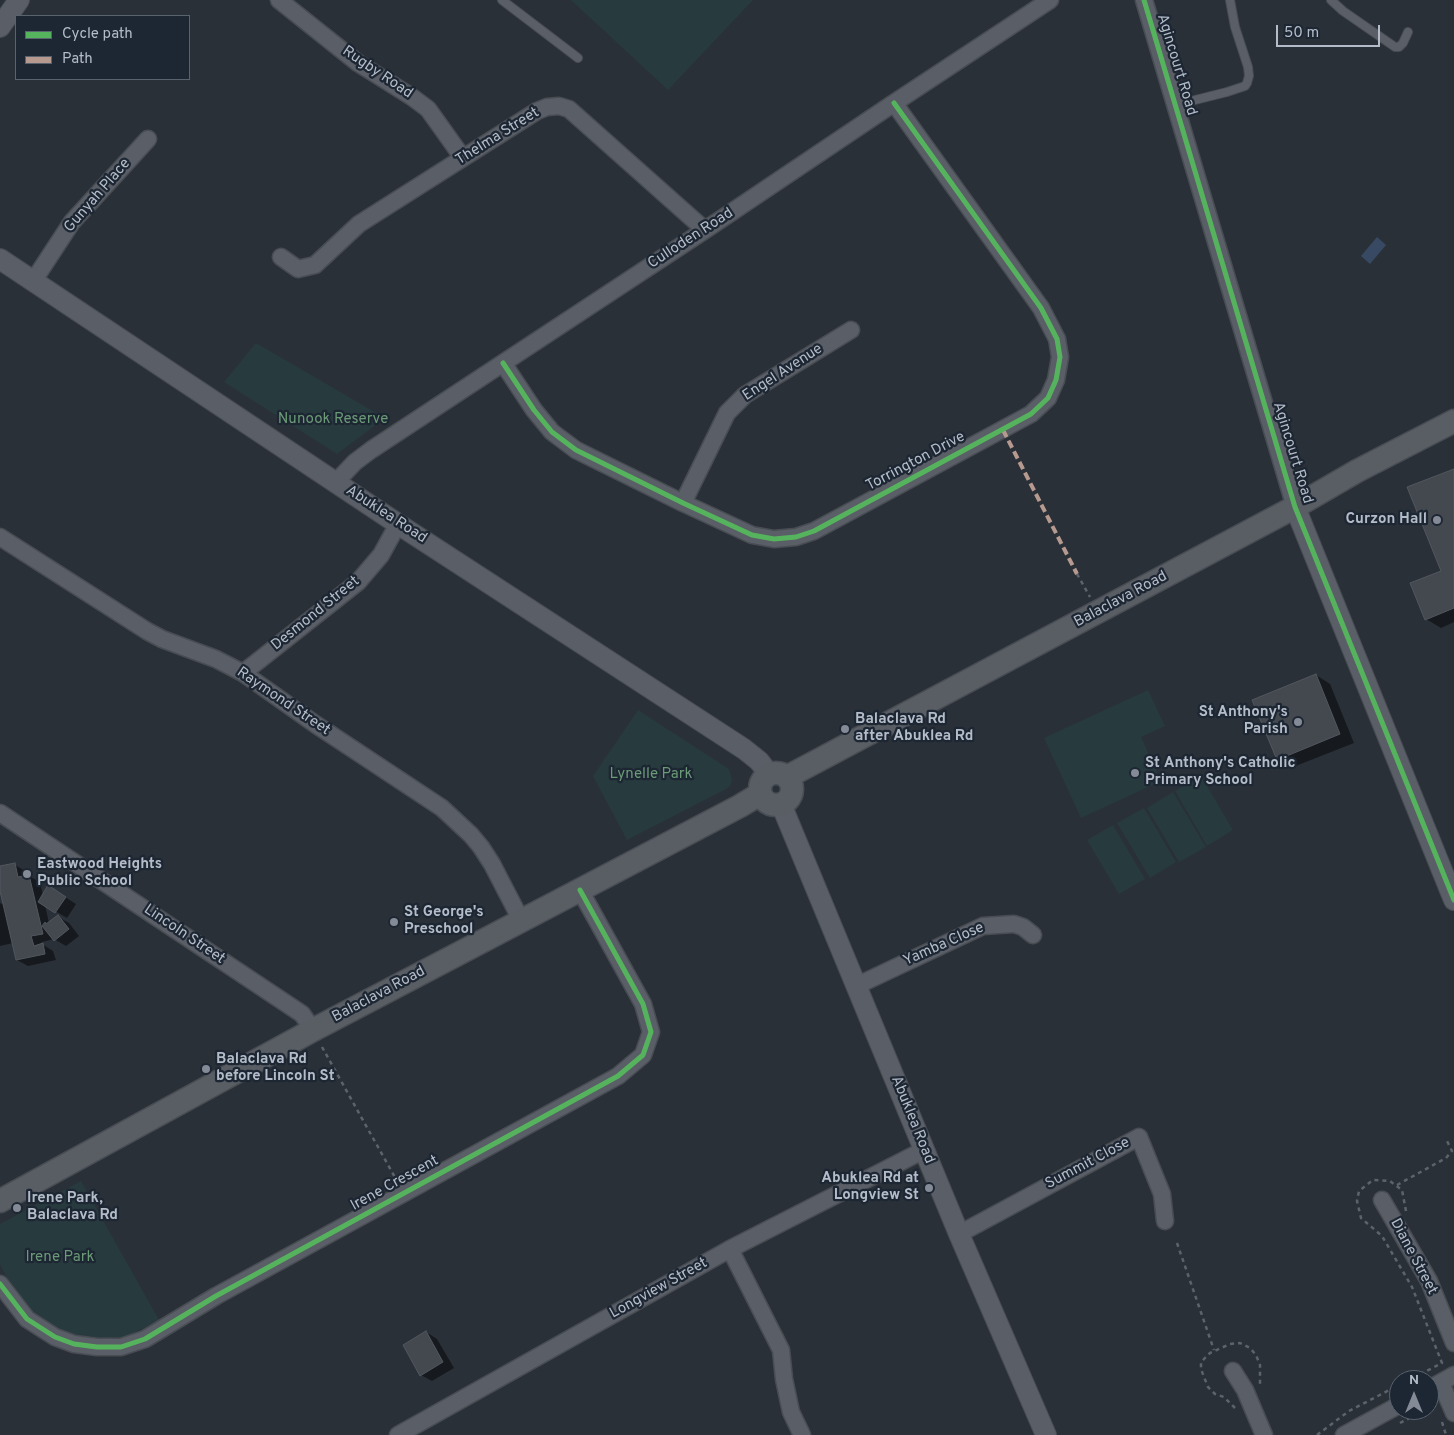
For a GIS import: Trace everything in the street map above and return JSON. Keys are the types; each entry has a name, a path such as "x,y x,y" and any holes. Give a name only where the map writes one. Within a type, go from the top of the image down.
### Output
{"main road":[{"name":"Balaclava Road","path":"0,1201 317,1038 521,920 740,806 772,782 1295,507 1357,471 1454,421"},
{"path":"772,782 766,802 781,804"}],"street":[{"path":"0,27 19,0"},
{"name":"Rugby Road","path":"279,0 358,62 412,96 428,109 463,158"},
{"name":"Culloden Road","path":"336,482 355,462 371,450 1050,0"},
{"name":"Agincourt Road","path":"1144,0 1295,507 1454,900"},
{"name":"Torrington Drive","path":"502,363 534,410 552,432 576,450 683,504 752,535 774,539 796,537 814,531 1031,414 1048,398 1056,380 1060,357 1057,339 1052,327 1035,300 894,103"},
{"name":"Thelma Street","path":"281,257 298,268 315,265 359,224 537,111 546,107 558,106 569,110 705,230"},
{"name":"Gunyah Place","path":"34,280 72,222 148,139"},
{"name":"Abuklea Road","path":"0,259 398,524 744,749 754,756 772,782"},
{"name":"Engel Avenue","path":"683,504 727,413 745,395 851,330"},
{"name":"Desmond Street","path":"243,673 358,582 381,556 398,524"},
{"name":"Raymond Street","path":"0,537 147,631 162,639 216,659 243,673 315,724 442,808 471,835 492,864 521,920"},
{"name":"Abuklea Road","path":"781,804 959,1234 1046,1435"},
{"name":"Lincoln Street","path":"0,813 302,1014 317,1038"},
{"name":"Irene Crescent","path":"0,1284 27,1319 55,1338 74,1344 97,1347 121,1347 145,1339 216,1296 618,1076 643,1055 651,1032 643,1004 580,890"},
{"name":"Yamba Close","path":"856,986 983,926 1014,924 1023,927 1033,935"},
{"name":"Summit Close","path":"959,1234 1139,1136 1162,1194 1165,1221"},
{"name":"Longview Street","path":"398,1435 730,1249 924,1150"},
{"name":"Diane Street","path":"1382,1200 1429,1281 1454,1343"},
{"path":"730,1249 780,1350 791,1412 802,1435"},
{"path":"1233,1370 1245,1390 1264,1435"},
{"path":"1441,1383 1454,1413"},
{"path":"1344,1435 1389,1410"}],"lane":[{"path":"502,0 578,58"},
{"path":"1175,105 1227,92 1245,86 1247,83 1249,76 1248,67 1235,27 1230,0"},
{"path":"1331,0 1343,11 1395,47 1399,47 1403,43 1408,32"}],"path":[{"path":"1077,574 1091,597"},
{"path":"317,1038 404,1194"},
{"path":"1428,1370 1442,1363 1412,1287 1382,1236 1361,1218 1357,1201 1359,1191 1373,1180 1382,1180 1397,1185 1446,1158 1452,1151 1447,1141"},
{"path":"1177,1243 1214,1350 1201,1362 1201,1369 1208,1387 1215,1394 1231,1402 1238,1412"},
{"path":"1317,1435 1349,1411 1389,1390"}],"green space":[{"path":"571,0 753,0 668,90"},
{"name":"Nunook Reserve","path":"256,343 385,418 337,454 224,382"},
{"path":"1148,690 1165,726 1141,737 1161,781 1081,818 1044,738"},
{"name":"Lynelle Park","path":"638,710 729,769 732,780 730,786 726,789 627,840 593,776"},
{"path":"1201,776 1233,830 1207,846 1175,791"},
{"path":"1173,792 1206,847 1179,862 1147,808"},
{"path":"1144,808 1176,862 1150,878 1117,823"},
{"path":"1113,825 1145,879 1119,894 1087,840"},
{"name":"Irene Park","path":"81,1181 159,1320 130,1335 108,1340 83,1337 61,1330 37,1317 13,1291 0,1264 0,1224"}],"water":[{"path":"1377,237 1386,245 1370,264 1361,256"}],"building":[{"name":"Curzon Hall","path":"1454,469 1454,608 1425,620 1410,583 1441,571 1407,487"},
{"path":"1316,674 1340,734 1277,760 1252,700"},
{"path":"15,863 18,877 29,875 43,934 31,936 34,946 43,943 45,954 16,960 0,891 0,866"},
{"path":"48,885 66,897 55,913 38,902"},
{"path":"58,915 69,929 54,941 42,926 45,922 46,924"},
{"path":"426,1331 443,1362 420,1376 403,1345"}],"marked path":[{"path":"1003,430 1077,574"}],"cycle path":[{"path":"1144,0 1295,507 1454,900"},
{"path":"503,363 534,410 552,432 576,450 752,535 774,539 796,537 814,531 1031,414 1048,398 1056,380 1060,357 1057,339 1041,308 894,103"},
{"path":"0,1284 27,1319 55,1337 74,1344 97,1347 121,1347 145,1339 216,1296 618,1076 643,1055 651,1032 643,1004 580,890"}],"place":[{"name":"Curzon Hall","path":"1437,520"},
{"name":"St Anthony's Parish","path":"1298,722"},
{"name":"Balaclava Rd after Abuklea Rd","path":"845,729"},
{"name":"St Anthony's Catholic Primary School","path":"1135,773"},
{"name":"Eastwood Heights Public School","path":"27,874"},
{"name":"St George's Preschool","path":"394,922"},
{"name":"Balaclava Rd before Lincoln St","path":"206,1069"},
{"name":"Abuklea Rd at Longview St","path":"929,1188"},
{"name":"Irene Park, Balaclava Rd","path":"17,1208"}]}
